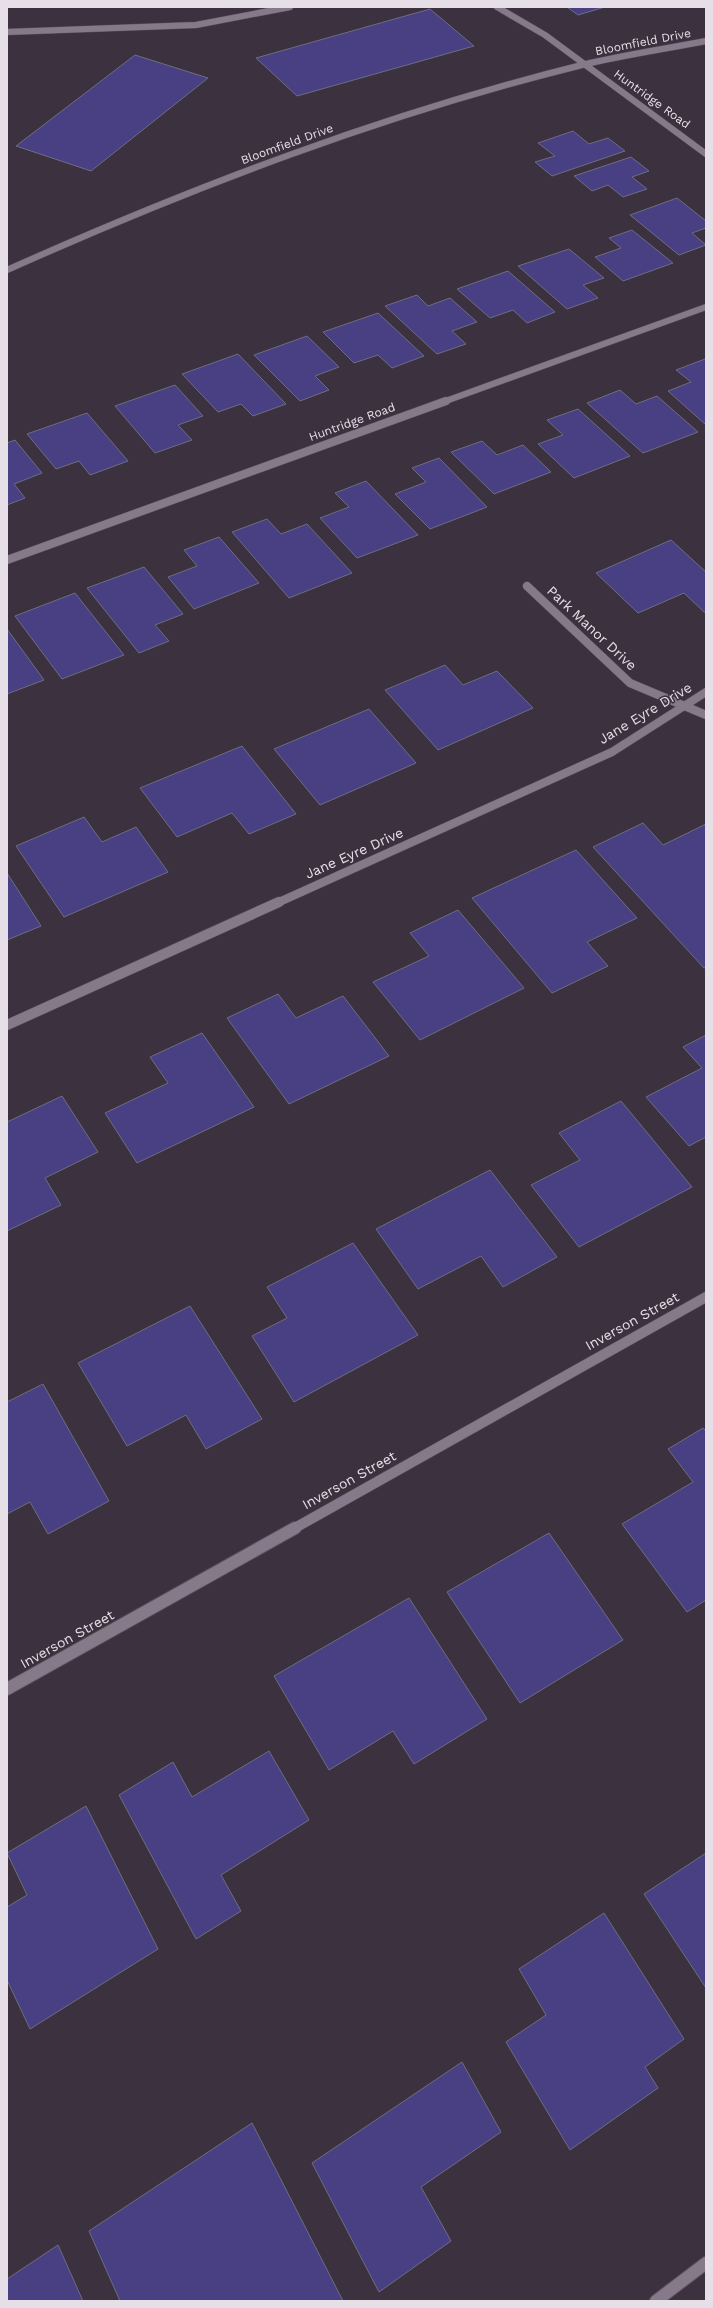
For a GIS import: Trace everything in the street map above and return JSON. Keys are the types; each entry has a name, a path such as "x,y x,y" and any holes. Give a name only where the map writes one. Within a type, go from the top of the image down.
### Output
{"street":[{"path":"7,32 196,24 290,7"},
{"name":"Bloomfield Drive","path":"497,7 545,35 584,64"},
{"name":"Bloomfield Drive","path":"7,270 78,237 235,174 398,117 584,64 706,41"},
{"name":"Huntridge Road","path":"584,64 706,154"},
{"name":"Huntridge Road","path":"7,560 706,307"},
{"name":"Park Manor Drive","path":"527,586 630,683 706,716"},
{"name":"Jane Eyre Drive","path":"7,1025 612,752 706,692"},
{"name":"Inverson Street","path":"7,1689 706,1296"},
{"path":"656,2301 706,2263"}],"building":[{"path":"567,7 605,7 578,15"},
{"path":"430,9 474,46 297,96 256,58"},
{"path":"135,55 208,78 91,171 16,146"},
{"path":"573,131 589,144 608,138 625,151 552,176 535,162 555,156 538,143"},
{"path":"631,157 649,171 632,177 647,189 623,197 608,185 592,191 574,176"},
{"path":"677,198 706,221 706,228 692,233 706,245 679,255 630,215"},
{"path":"632,230 673,263 623,281 595,257 621,248 609,238"},
{"path":"569,249 604,278 583,285 598,298 567,309 518,266"},
{"path":"508,271 555,312 527,323 513,310 490,318 457,289"},
{"path":"417,295 428,306 450,298 477,322 452,331 466,344 437,354 385,306"},
{"path":"378,313 424,356 392,368 378,355 354,363 323,332"},
{"path":"307,336 339,367 315,376 329,390 300,401 254,355"},
{"path":"238,354 286,404 253,416 241,404 218,412 182,374"},
{"path":"705,359 706,425 668,391 691,382 676,370"},
{"path":"175,385 203,416 178,425 192,440 155,453 115,406"},
{"path":"620,390 636,404 657,396 698,432 643,453 587,403"},
{"path":"578,409 630,456 574,478 538,444 563,435 547,420"},
{"path":"87,413 128,461 90,475 79,461 56,469 27,434"},
{"path":"15,440 42,473 14,484 25,498 7,505 7,443"},
{"path":"482,441 497,455 523,445 551,472 494,494 451,452"},
{"path":"439,458 487,507 430,529 395,494 426,482 412,468"},
{"path":"366,481 418,535 357,558 320,518 349,507 335,493"},
{"path":"267,519 281,534 307,524 352,573 289,598 232,532"},
{"path":"219,537 259,583 194,609 168,577 197,566 184,550"},
{"path":"671,540 706,572 706,612 704,612 684,593 638,613 596,573"},
{"path":"144,567 183,614 155,625 169,641 139,653 87,588"},
{"path":"75,593 124,655 62,679 15,616"},
{"path":"7,629 44,680 7,694"},
{"path":"445,665 463,685 497,671 533,708 438,750 385,690"},
{"path":"369,709 416,763 320,805 274,749"},
{"path":"242,746 296,814 249,834 232,813 177,837 140,788"},
{"path":"84,817 102,842 136,827 168,872 64,917 16,846"},
{"path":"643,823 663,845 706,824 706,967 704,968 593,847"},
{"path":"576,850 637,918 587,942 608,966 552,993 472,898"},
{"path":"7,873 41,926 7,940"},
{"path":"458,910 524,988 420,1040 373,982 429,956 410,933"},
{"path":"278,994 296,1018 343,996 389,1056 289,1104 227,1018"},
{"path":"202,1033 254,1107 137,1163 105,1113 168,1083 150,1057"},
{"path":"706,1035 706,1137 689,1146 646,1097 702,1068 683,1047"},
{"path":"62,1096 98,1152 45,1178 61,1205 7,1231 7,1122"},
{"path":"621,1101 692,1187 579,1247 531,1185 580,1160 559,1133"},
{"path":"490,1170 557,1257 503,1287 481,1256 418,1289 376,1229"},
{"path":"353,1243 418,1335 294,1402 252,1336 287,1318 267,1287"},
{"path":"190,1306 262,1419 206,1449 186,1415 127,1446 78,1363"},
{"path":"43,1384 109,1501 48,1534 30,1502 7,1514 7,1402"},
{"path":"703,1428 706,1431 706,1600 687,1612 622,1524 693,1482 668,1449"},
{"path":"549,1533 623,1640 520,1703 447,1592"},
{"path":"409,1598 487,1719 414,1764 393,1731 329,1770 274,1676"},
{"path":"269,1751 309,1820 221,1875 241,1911 196,1939 119,1795 173,1762 192,1797"},
{"path":"86,1806 158,1949 30,2029 7,1980 7,1907 27,1895 7,1853"},
{"path":"706,1853 706,1988 644,1894"},
{"path":"604,1913 684,2039 645,2067 658,2088 570,2150 506,2042 546,2015 519,1969"},
{"path":"462,2062 501,2132 421,2187 451,2241 379,2292 312,2163"},
{"path":"252,2123 343,2301 120,2301 89,2231"},
{"path":"58,2245 83,2301 7,2301 7,2279"}]}
